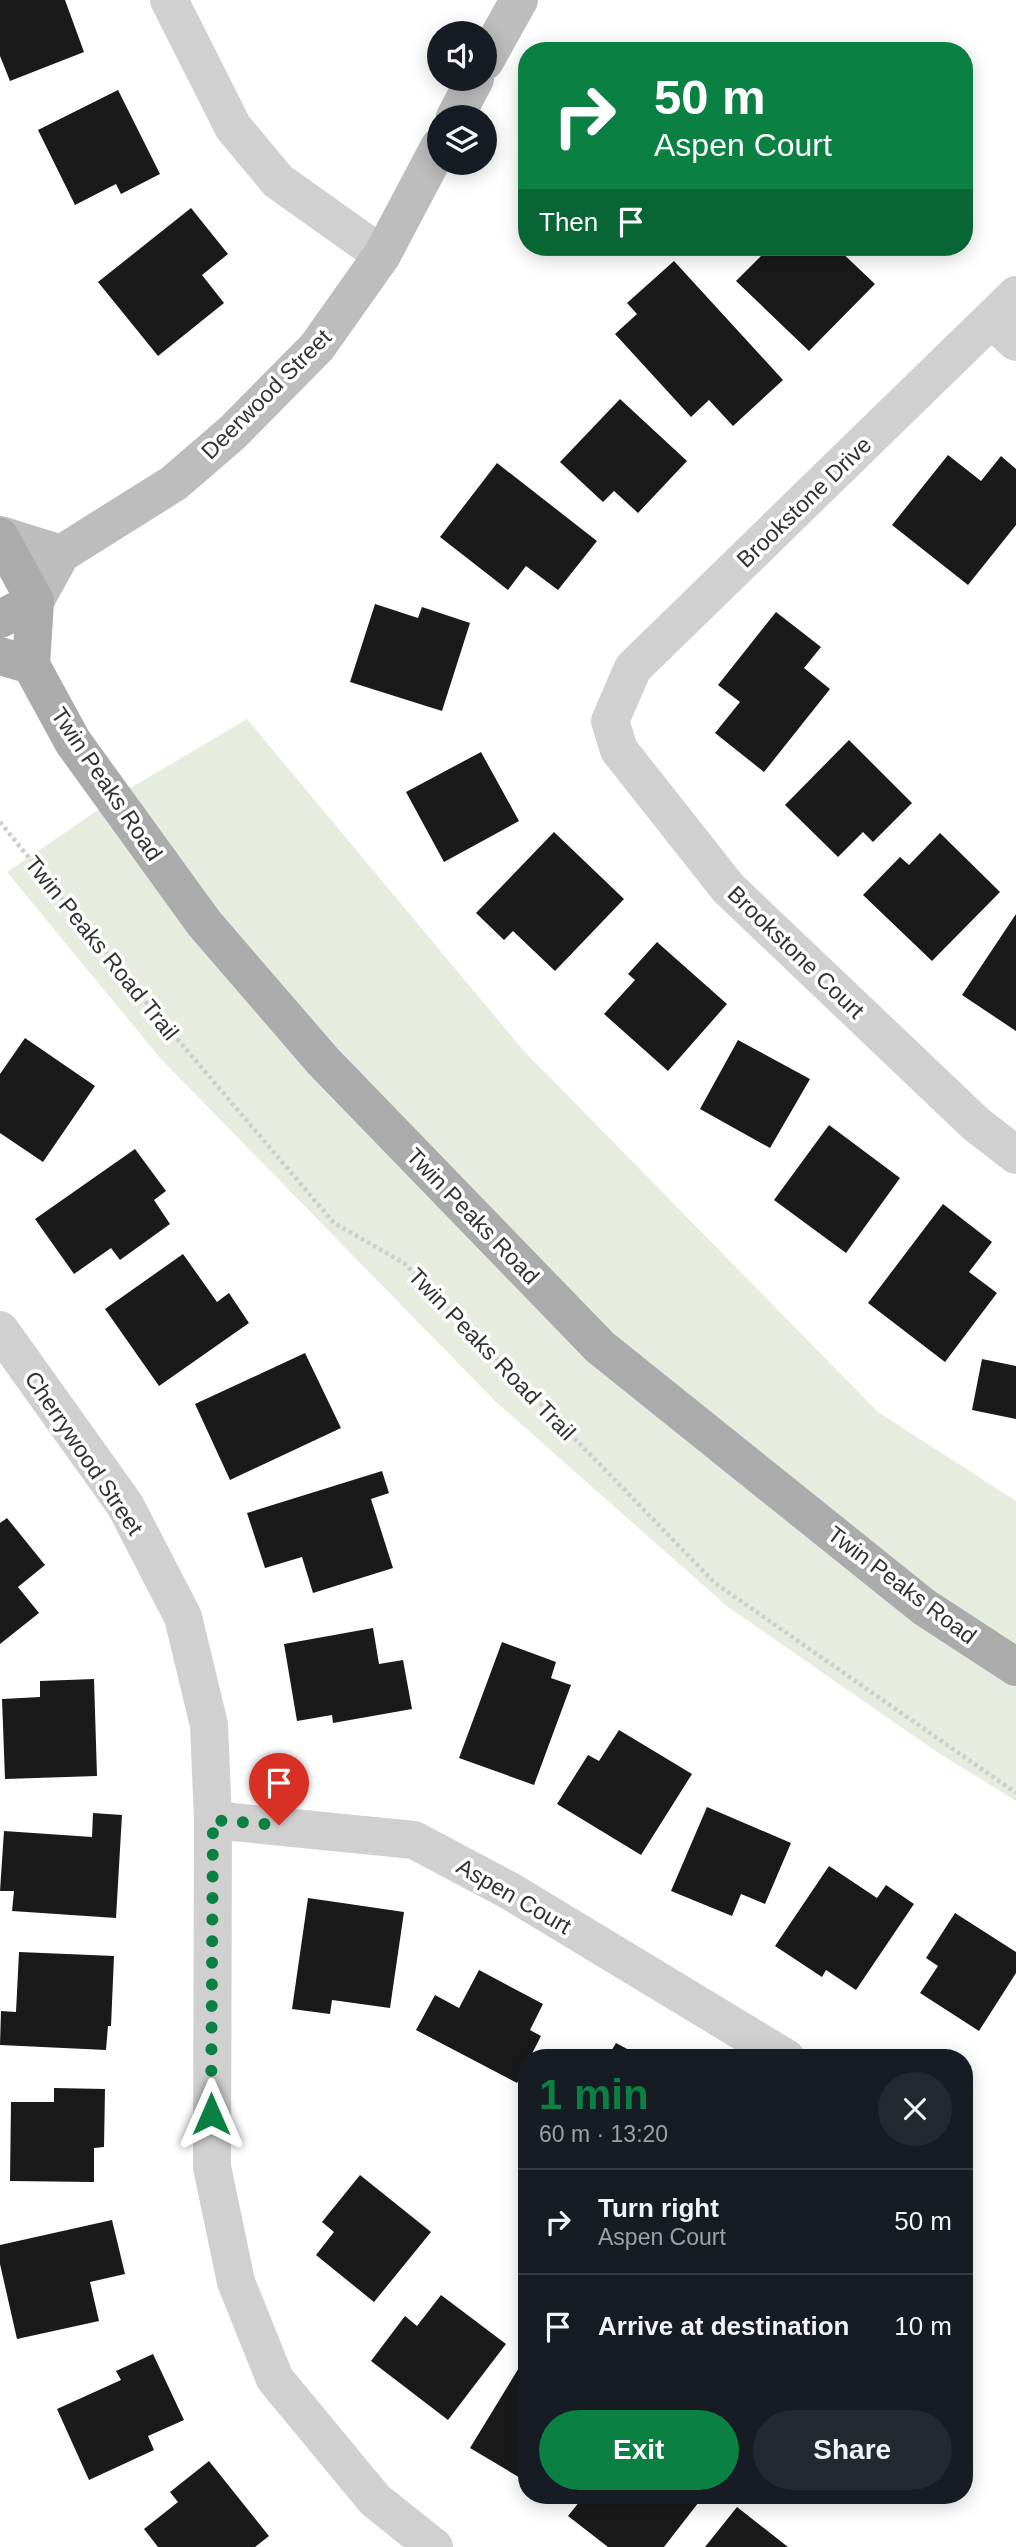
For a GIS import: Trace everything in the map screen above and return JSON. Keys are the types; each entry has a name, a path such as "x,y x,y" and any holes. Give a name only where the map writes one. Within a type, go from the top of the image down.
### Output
{"main road":[{"path":"0,536 35,601 0,619"},
{"name":"Twin Peaks Road","path":"35,601 15,661 204,923 323,1061 600,1347 924,1607 1016,1667"}],"street":[{"path":"169,0 233,127 278,181 382,255"},
{"path":"497,39 519,0"},
{"name":"Deerwood Street","path":"35,601 61,554 174,483 232,433 317,347 382,255 427,170"},
{"name":"Brookstone Drive","path":"610,721 633,668 1008,319"},
{"path":"0,536 61,554"},
{"name":"Brookstone Court","path":"610,721 619,750 728,888 976,1124 1016,1155"},
{"name":"Cherrywood Street","path":"0,1330 125,1505 183,1617 209,1725 213,1820 212,2167 236,2282 275,2379 375,2500 435,2547"},
{"name":"Aspen Court","path":"213,1820 414,1840 510,1891 771,2049"}],"path":[{"name":"Twin Peaks Road Trail","path":"0,822 150,1007 334,1223 404,1263 715,1583 1016,1793"}],"shaded area":[{"path":"247,719 523,1050 878,1412 1016,1501 1016,1801 937,1752 728,1607 496,1402 160,1058 7,872 129,789"}],"building":[{"path":"0,0 65,0 84,52 10,81 0,56"},
{"path":"118,90 160,174 121,194 116,184 75,205 38,130"},
{"path":"191,208 228,254 202,275 224,303 158,356 98,282"},
{"path":"761,256 845,256 875,284 809,351 736,281"},
{"path":"674,261 783,380 733,426 709,400 691,417 615,334 637,314 627,303"},
{"path":"620,399 687,461 638,513 614,491 603,502 560,462"},
{"path":"948,455 981,481 1001,456 1016,469 1016,525 968,585 892,525"},
{"path":"497,463 597,541 558,590 526,566 508,590 440,537"},
{"path":"375,604 418,618 422,607 470,623 442,711 350,682"},
{"path":"776,612 821,647 804,668 830,689 764,772 715,733 740,702 718,685"},
{"path":"849,740 912,803 873,842 863,832 838,857 785,805"},
{"path":"481,752 519,821 444,862 406,792"},
{"path":"554,832 624,899 555,971 513,931 504,940 476,913"},
{"path":"940,833 1000,892 932,961 863,895 900,857 909,865"},
{"path":"1016,914 1016,1031 962,995"},
{"path":"657,942 727,1004 668,1071 604,1014 635,980 628,974"},
{"path":"25,1038 95,1086 43,1162 0,1133 0,1074"},
{"path":"738,1040 810,1079 770,1148 700,1109"},
{"path":"829,1125 900,1178 846,1253 774,1200"},
{"path":"135,1149 166,1191 154,1200 170,1224 120,1260 111,1248 74,1274 35,1219"},
{"path":"943,1204 992,1242 969,1272 997,1293 945,1362 868,1303"},
{"path":"183,1254 217,1302 229,1293 249,1323 159,1386 105,1309"},
{"path":"305,1353 341,1428 230,1480 195,1404"},
{"path":"982,1359 1016,1366 1016,1419 972,1410"},
{"path":"382,1471 389,1493 371,1499 393,1568 313,1593 302,1557 265,1568 247,1513"},
{"path":"7,1518 45,1565 18,1587 39,1613 0,1644 0,1523"},
{"path":"373,1628 379,1664 403,1660 412,1709 333,1723 332,1715 297,1721 284,1644"},
{"path":"502,1642 556,1662 551,1678 571,1685 534,1785 459,1758"},
{"path":"94,1679 97,1776 5,1779 2,1699 40,1697 40,1681"},
{"path":"619,1730 692,1774 641,1855 557,1804 588,1755 599,1761"},
{"path":"707,1807 791,1843 765,1904 741,1894 732,1916 671,1891"},
{"path":"93,1813 122,1815 116,1918 12,1911 14,1891 0,1891 4,1831 92,1837"},
{"path":"829,1866 877,1898 886,1885 914,1904 856,1990 826,1970 822,1977 775,1946"},
{"path":"308,1898 404,1912 390,2008 332,2000 330,2014 292,2009"},
{"path":"955,1913 1016,1952 1016,1973 979,2031 920,1993 938,1966 926,1958"},
{"path":"19,1952 114,1956 111,2026 108,2026 106,2050 0,2045 1,2011 16,2012"},
{"path":"479,1970 543,2004 530,2030 541,2036 534,2049 518,2049 517,2083 416,2030 435,1995 459,2008"},
{"path":"616,2043 627,2049 612,2049"},
{"path":"54,2088 105,2089 104,2147 94,2148 94,2182 10,2181 11,2102 54,2102"},
{"path":"360,2175 431,2232 374,2302 316,2255 334,2232 322,2222"},
{"path":"112,2220 125,2274 90,2282 99,2321 17,2339 0,2264 0,2245"},
{"path":"441,2295 506,2344 448,2420 371,2361 405,2316 417,2326"},
{"path":"153,2354 184,2420 148,2436 154,2450 89,2480 57,2409 121,2380 116,2371"},
{"path":"518,2369 518,2477 470,2448"},
{"path":"209,2461 269,2536 255,2547 158,2547 144,2529 178,2502 170,2492"},
{"path":"578,2504 697,2504 664,2547 608,2547 568,2516"},
{"path":"737,2507 788,2547 705,2547"}],"route":[{"path":"211,2114 213,1820 279,1825"}]}
